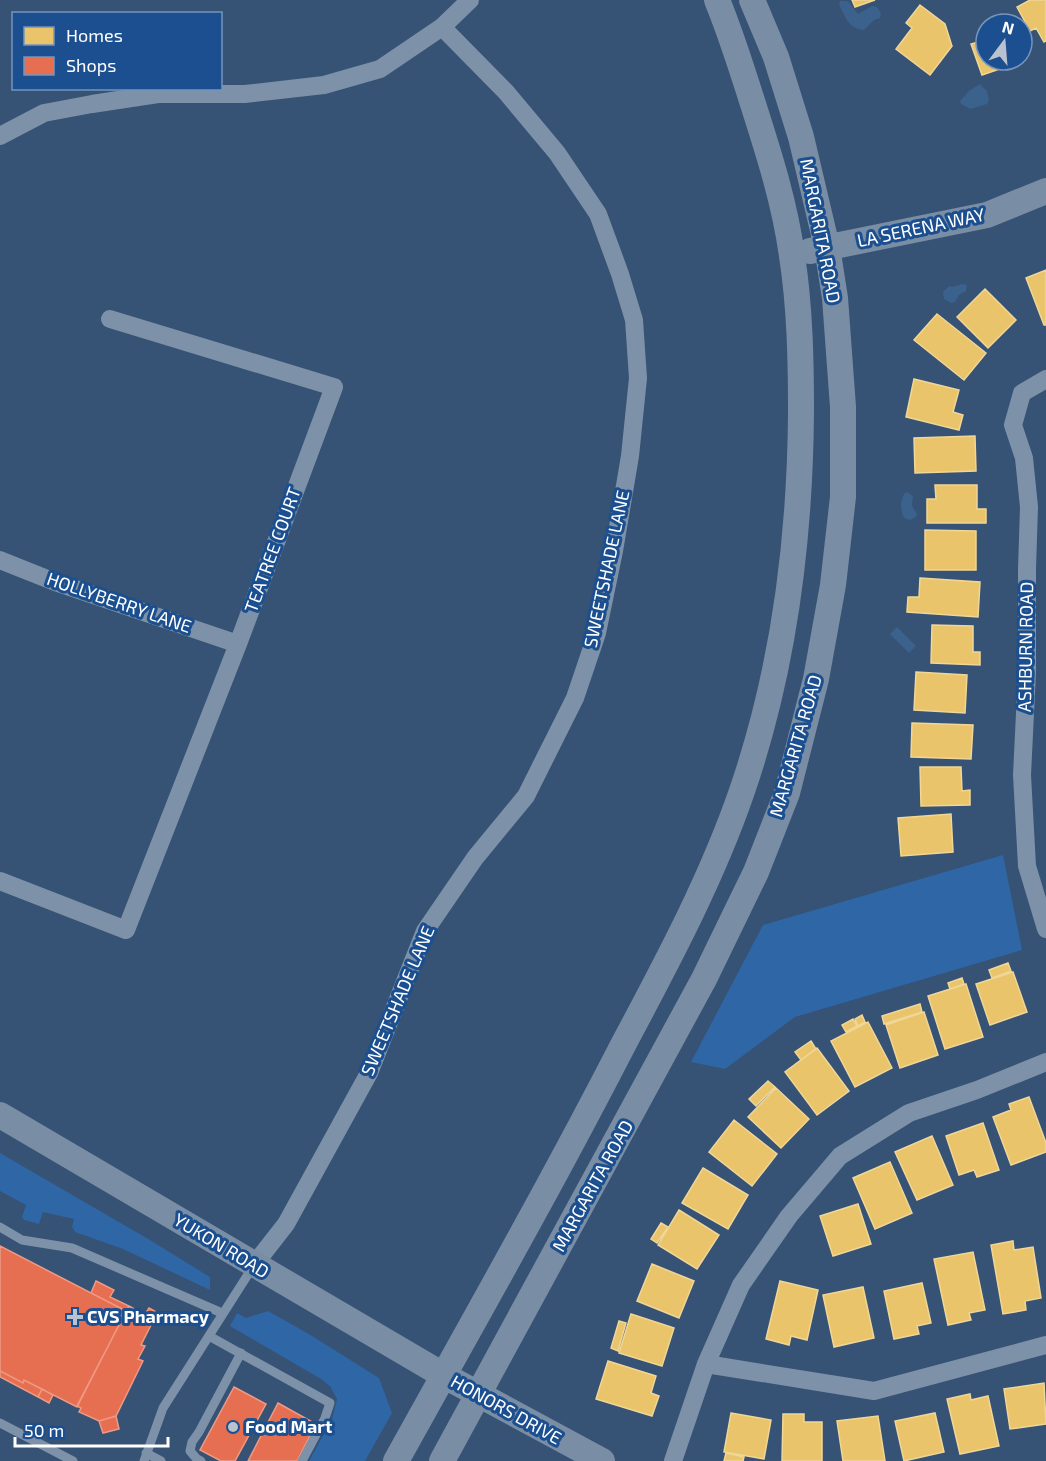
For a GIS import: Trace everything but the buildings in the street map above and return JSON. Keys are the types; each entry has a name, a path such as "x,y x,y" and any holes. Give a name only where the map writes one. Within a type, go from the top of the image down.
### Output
{"main road":[{"name":"MARGARITA ROAD","path":"396,1461 584,1121 676,944 714,863 742,790 769,699 784,631 799,504 801,363 798,299 785,215 767,147 729,27 717,0"},
{"name":"MARGARITA ROAD","path":"442,1461 704,980 756,872 787,793 816,679 833,585 843,497 843,407 835,298 827,247 801,137 776,57 752,0"},
{"name":"LA SERENA WAY","path":"792,254 987,215 1046,191"},
{"name":"YUKON ROAD","path":"0,1115 443,1375"},
{"name":"HONORS DRIVE","path":"443,1375 602,1461"}],"street":[{"path":"0,136 44,113 92,104 158,94 245,94 324,85 380,69 442,27 470,0"},
{"name":"SWEETSHADE LANE","path":"254,1265 286,1224 369,1073 426,931 475,858 526,796 575,698 597,633 630,456 638,378 634,320 598,214 557,153 506,92 442,27"},
{"name":"TEATREE COURT","path":"0,881 126,930 238,644 334,387 110,319"},
{"name":"ASHBURN ROAD","path":"1046,379 1022,393 1013,425 1024,458 1029,507 1028,655 1022,775 1027,866 1046,929"},
{"name":"HOLLYBERRY LANE","path":"0,560 55,582 238,644"},
{"path":"1028,655 1046,656"},
{"path":"673,1461 706,1364 741,1285 789,1216 840,1156 909,1113 977,1090 1046,1062"},
{"path":"706,1364 874,1391 1046,1345"}],"lane":[{"path":"0,1227 22,1240 72,1248 222,1313"},
{"path":"161,1461 145,1457 163,1408 254,1265"},
{"path":"209,1336 330,1403 326,1418 302,1461"},
{"path":"201,1461 190,1451 192,1442 242,1353"},
{"path":"0,1423 73,1461"}],"shaded area":[{"path":"840,1 848,1 858,14 872,6 877,7 881,13 880,18 874,20 864,30 859,29 851,25 846,18 839,4"},
{"path":"980,84 987,91 989,100 987,104 971,109 961,104 960,101 969,91"},
{"path":"967,285 966,291 959,295 955,302 951,303 944,299 943,292 949,286"},
{"path":"907,492 913,496 912,506 917,514 910,520 904,518 901,509 904,494"},
{"path":"897,627 916,646 909,653 890,634"},
{"path":"1003,855 1022,950 795,1017 725,1069 691,1062 763,925"},
{"path":"0,1153 210,1277 210,1290 123,1249 75,1232 72,1227 74,1219 43,1212 39,1224 24,1220 22,1217 26,1205 0,1191"},
{"path":"268,1311 379,1378 392,1413 365,1461 309,1461 332,1419 337,1399 330,1386 321,1379 230,1326 237,1313 246,1318"}],"place":[{"name":"CVS Pharmacy","path":"75,1317"},
{"name":"Food Mart","path":"233,1427"}]}
